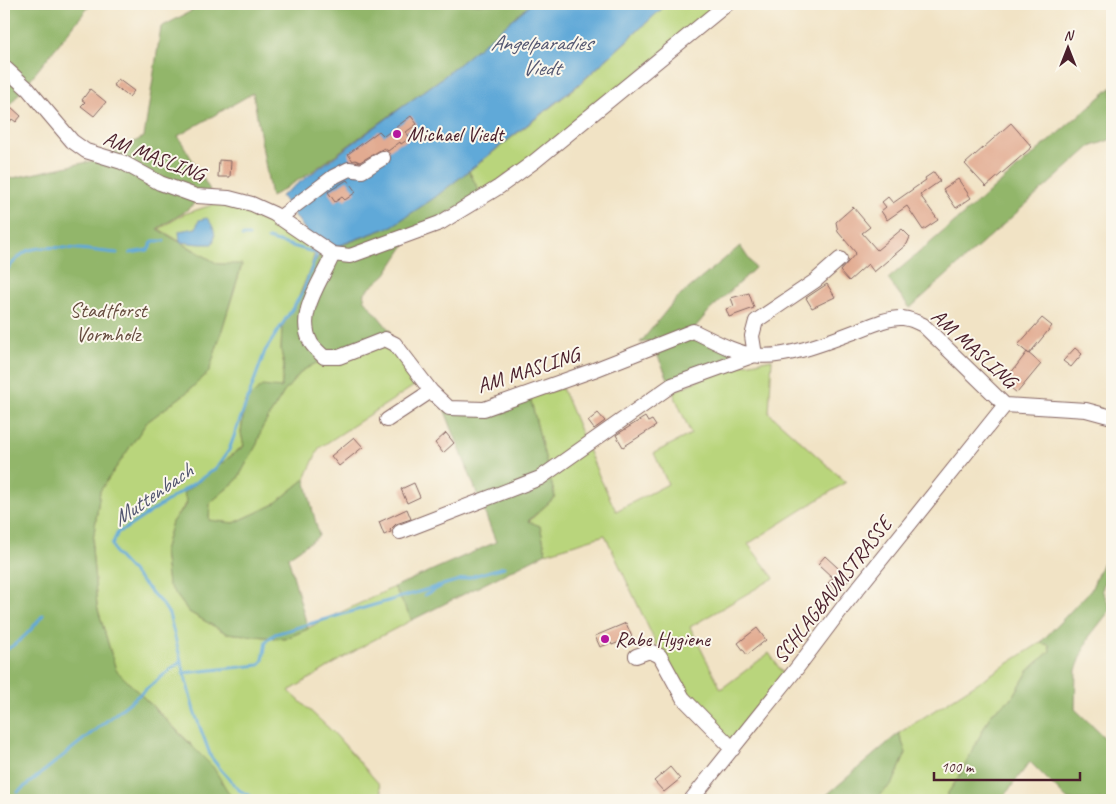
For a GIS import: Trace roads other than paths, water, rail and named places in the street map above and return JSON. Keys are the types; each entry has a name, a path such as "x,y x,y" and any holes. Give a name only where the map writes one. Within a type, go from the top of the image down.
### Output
{"street":[{"path":"333,254 350,256 440,223 499,187 536,161 727,4"},
{"name":"AM MASLING","path":"4,66 28,89 72,141 86,151 122,162 160,182 196,196 229,198 252,204 279,218 333,254 307,308 306,327 311,344 324,357 339,357 385,339 394,344 431,391 449,408 484,409 594,370 694,331 730,349 755,355 772,356 803,349 883,321 894,318 909,318 923,325 1005,405 1086,410 1112,417"},
{"path":"279,218 334,177 349,169 362,171 383,158"},
{"path":"400,532 540,478 672,385 755,355 752,336 756,321 815,281 840,259"},
{"path":"387,420 431,391"},
{"name":"SCHLAGBAUMSTRASSE","path":"691,800 1005,405"},
{"path":"636,656 647,652 660,656 683,698 733,749"}],"water":[{"name":"Angelparadies Viedt","path":"531,4 667,4 579,84 434,198 392,226 321,252 281,196 442,78"},
{"path":"207,218 214,230 215,237 212,244 180,242 179,231 196,228 199,220"}],"waterway":[{"path":"242,236 249,236"},
{"name":"Muttenbach","path":"258,800 239,790 211,757 194,711 169,614 116,554 112,545 118,532 205,476 217,467 229,450 265,351 303,292 317,253 268,239"},
{"path":"130,253 148,250 153,241 164,241"},
{"path":"4,272 24,253 35,249 71,248 117,253"},
{"path":"183,673 259,665 263,660 266,641 275,634 504,567"},
{"path":"425,595 440,587"},
{"path":"4,651 16,644 43,615"},
{"path":"18,792 180,662"}],"place":[{"name":"Michael Viedt","path":"397,134"},
{"name":"Rabe Hygiene","path":"605,639"}],"park label":[{"name":"Stadtforst Vormholz","path":"108,322"}]}
